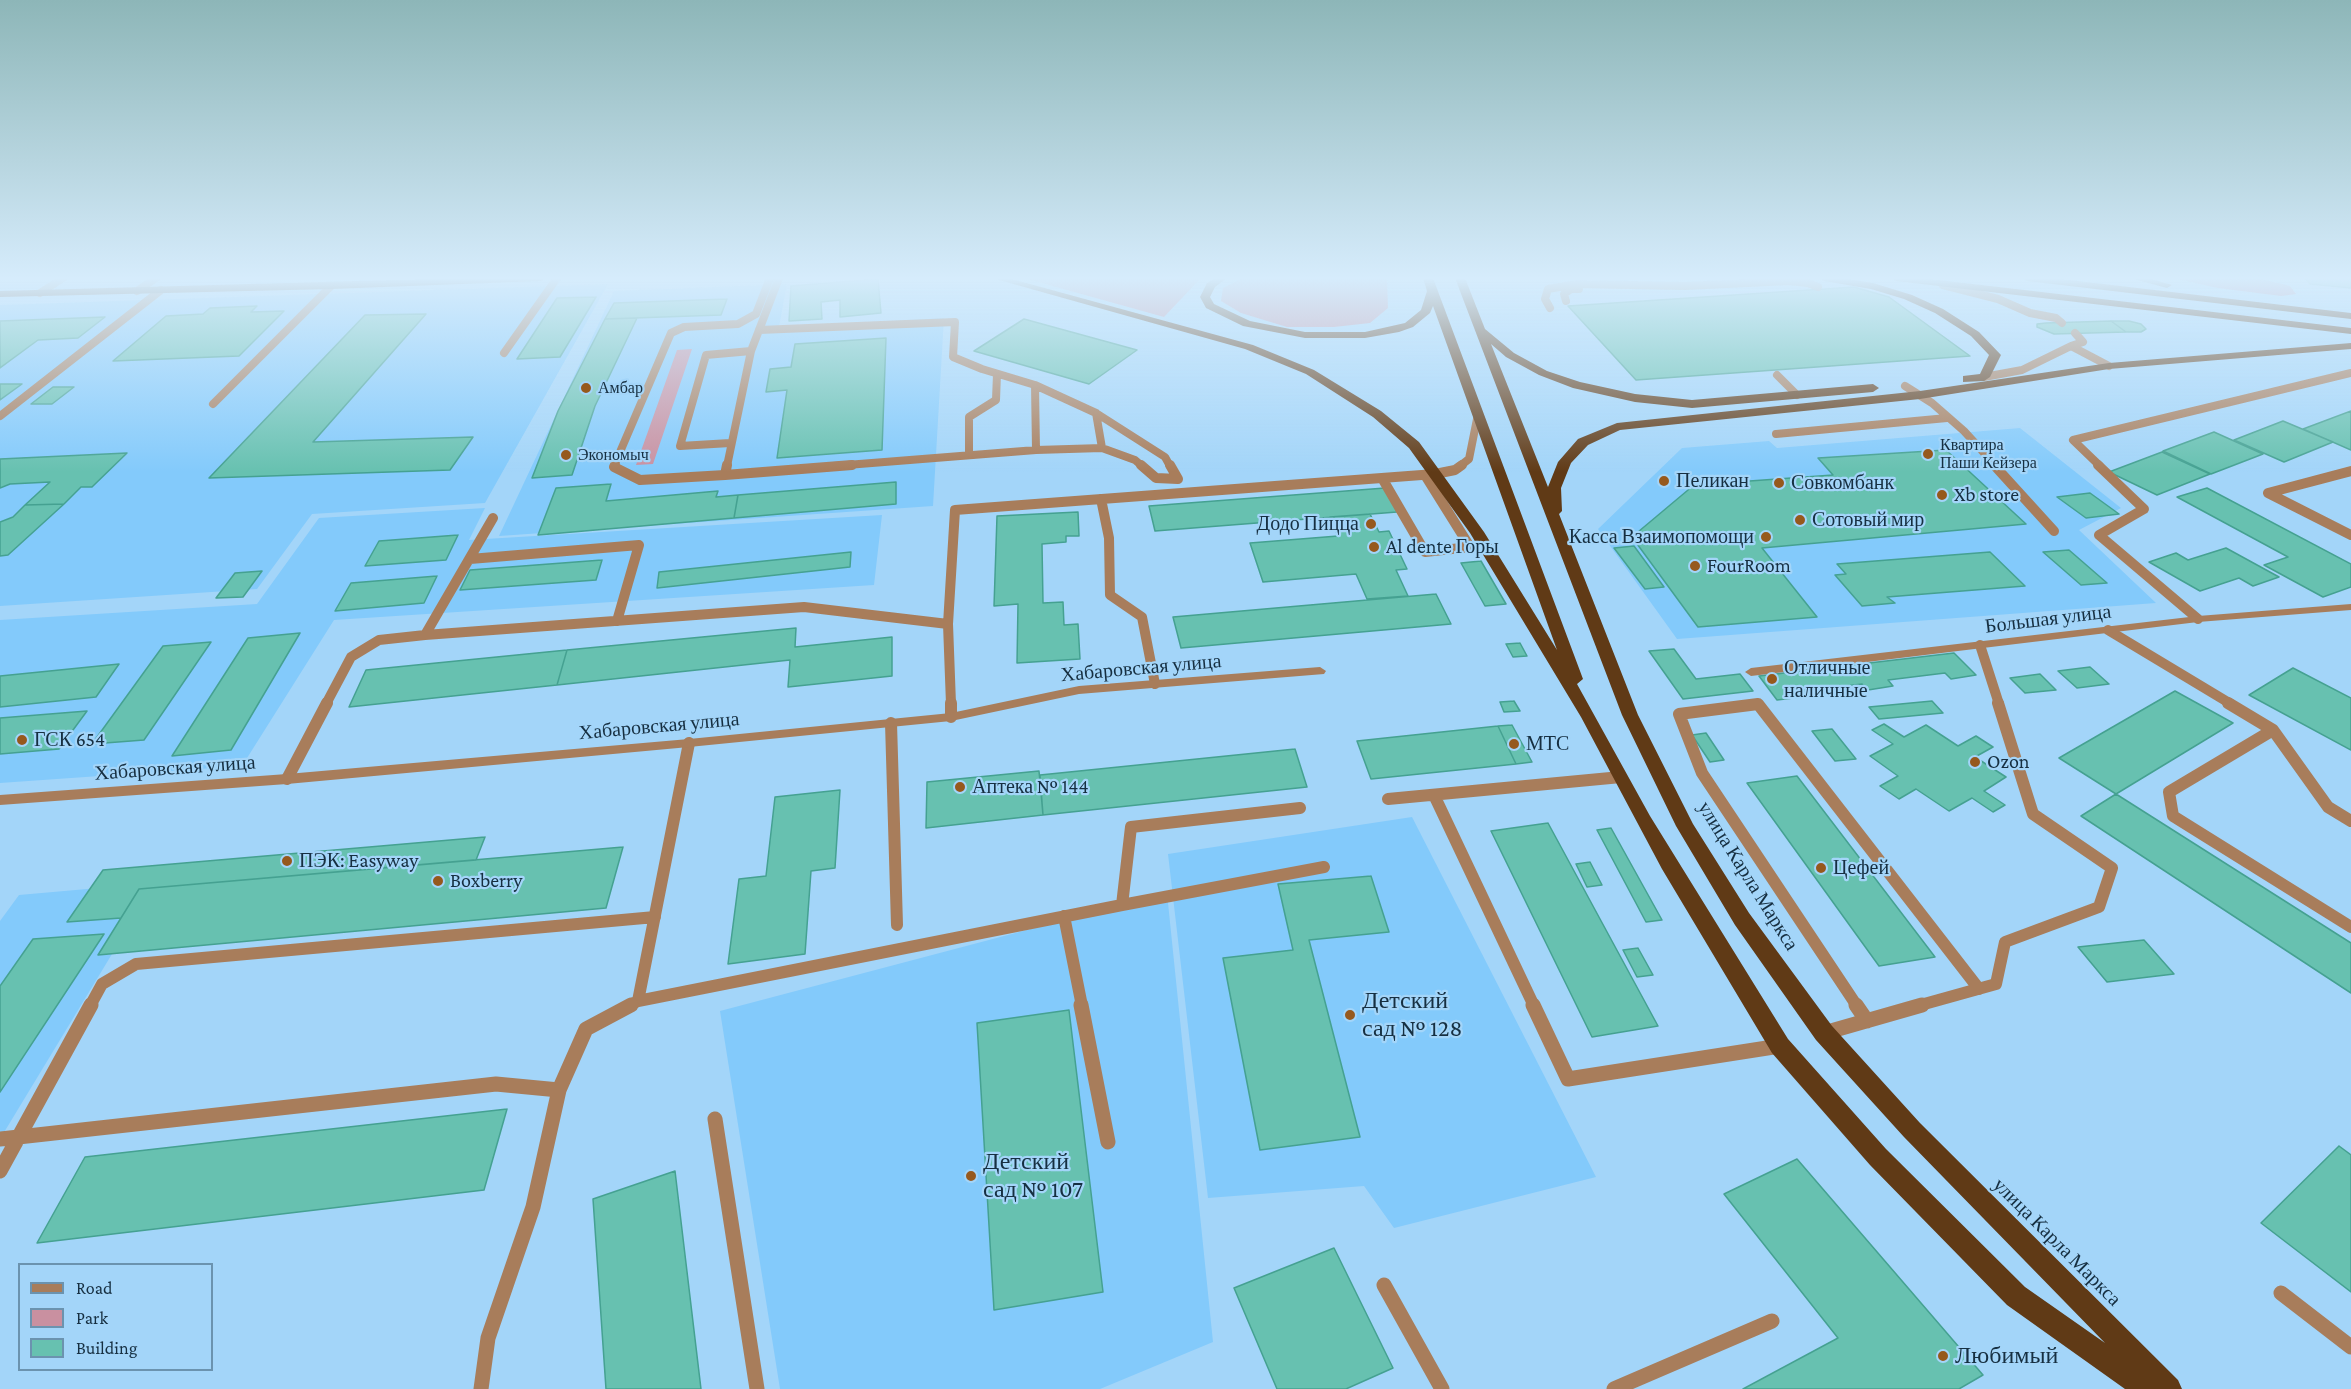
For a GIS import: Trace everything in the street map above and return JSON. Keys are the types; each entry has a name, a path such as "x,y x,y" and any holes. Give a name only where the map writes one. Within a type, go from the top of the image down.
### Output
{"highway":[{"path":"1232,343 1310,372 1377,414 1414,445 1430,475 1477,532 1589,717 1669,864 1780,1046 1878,1157 2016,1296 2148,1389"},
{"path":"1452,343 1589,717"},
{"name":"улица Карла Маркса","path":"1485,343 1630,715 1685,825 1742,919 1824,1033 1912,1130 2169,1389"},
{"path":"1494,343 1518,360 1560,379 1595,390 1635,398 1692,404 1905,386 1984,376 1995,355 1985,343"},
{"path":"1556,524 1554,488 1565,462 1583,442 1604,432 1658,421 1920,395 2109,366 2351,346"}],"street":[{"name":"Большая улица","path":"1751,672 2198,620 2351,607"},
{"name":"Хабаровская улица","path":"1,801 287,779 689,743 951,717 1079,690 1320,671"}],"lane":[{"path":"0,416 94,343"},
{"path":"213,404 274,343"},
{"path":"504,353 511,343"},
{"path":"667,343 614,467 640,480 1035,450 1102,448 1135,460 1156,478 1178,479 1165,458 1096,413 1035,385 997,374 953,357 954,343"},
{"path":"725,475 730,442 754,343"},
{"path":"1984,376 2022,370 2081,343"},
{"path":"2071,346 2109,366"},
{"path":"730,442 680,446 706,355 751,351"},
{"path":"2198,620 2098,535 2144,509 2073,440 2351,373"},
{"path":"969,455 969,417 996,400 997,374"},
{"path":"1777,375 1797,395"},
{"path":"1035,385 1035,450"},
{"path":"1905,386 1964,430 2054,531"},
{"path":"1096,413 1102,448"},
{"path":"951,717 948,624 955,510 1430,475 1455,470 1469,459 1478,414"},
{"path":"1776,434 1947,418"},
{"path":"2351,471 2268,493 2351,535"},
{"path":"1382,478 1425,552 1470,547 1430,475"},
{"path":"1101,499 1109,537 1110,595 1142,616 1155,684"},
{"path":"425,635 494,518"},
{"path":"470,559 639,545 617,621"},
{"path":"287,779 351,657 379,640 804,608 948,624"},
{"path":"2108,630 2273,730 2328,807 2351,821"},
{"path":"1824,1033 1996,984 2005,942 2099,907 2112,868 2033,814 1980,645"},
{"path":"1867,1021 1702,773 1679,714 1758,704 1979,988"},
{"path":"891,723 897,925"},
{"path":"2273,730 2169,792 2173,816 2351,927"},
{"path":"638,1001 689,743"},
{"path":"1388,799 1621,777"},
{"path":"1434,795 1568,1079 1780,1046"},
{"path":"1122,905 1131,827 1300,808"},
{"path":"481,1389 488,1338 533,1207 559,1090 586,1029 638,1001 1324,867"},
{"path":"1064,916 1108,1142"},
{"path":"0,1172 102,984 136,964 655,918"},
{"path":"0,1139 496,1084 559,1090"},
{"path":"715,1119 757,1389"},
{"path":"1384,1285 1442,1389"},
{"path":"2281,1293 2351,1347"},
{"path":"1614,1389 1772,1321"}],"shaded area":[{"path":"0,343 575,343 485,503 312,514 257,589 0,606"},
{"path":"590,343 943,343 933,506 499,536"},
{"path":"2020,428 2121,508 2079,530 2156,603 1677,639 1598,529 1682,448 1769,441 1777,448"},
{"path":"485,508 469,540 882,515 874,585 334,620 242,766 0,783 0,620 257,604 319,518"},
{"name":"Детский сад № 128","path":"1412,817 1596,1177 1394,1228 1364,1186 1208,1198 1168,854"},
{"path":"155,883 0,1139 0,921 19,895"},
{"name":"Детский сад № 107","path":"1167,893 1213,1342 1100,1389 780,1389 720,1011"}],"green space":[{"path":"692,349 653,464 636,465 677,350"}],"building":[{"path":"0,343 34,343 0,368"},
{"path":"134,343 252,343 239,356 113,361"},
{"path":"338,343 401,343 313,442 473,437 450,470 209,478"},
{"path":"528,343 569,343 560,357 517,359"},
{"path":"593,343 625,343 595,406 572,475 532,478 558,411"},
{"path":"886,343 882,450 777,458 787,390 766,392 770,369 791,367 795,344"},
{"path":"987,343 1111,343 1137,350 1089,384 974,351"},
{"path":"1602,343 1952,343 1970,356 1636,380"},
{"path":"0,384 22,384 0,400"},
{"path":"53,387 74,387 52,404 31,404"},
{"path":"2351,411 2351,450 2303,429"},
{"path":"2283,421 2333,442 2284,462 2234,440"},
{"path":"2214,432 2263,454 2211,474 2163,451"},
{"path":"1946,450 2026,524 1762,548 1817,617 1698,627 1632,537 1694,485 1833,475 1818,458"},
{"path":"2162,452 2210,474 2157,495 2109,472"},
{"path":"127,453 92,487 81,487 64,504 25,505 50,482 10,484 0,488 0,459"},
{"path":"896,482 896,504 734,518 738,495"},
{"path":"611,484 606,501 718,491 716,497 738,495 734,518 538,535 556,488"},
{"path":"1385,488 1397,512 1155,531 1149,506"},
{"path":"2207,488 2351,564 2351,587 2323,597 2264,565 2288,557 2177,497"},
{"path":"2090,493 2119,514 2086,518 2057,497"},
{"path":"64,504 8,555 0,556 0,522 13,517 25,505"},
{"path":"1078,512 1079,536 1066,536 1066,542 1042,544 1043,603 1063,602 1064,625 1078,624 1080,659 1017,663 1018,604 994,606 997,516"},
{"path":"1370,514 1379,532 1389,531 1407,569 1396,570 1408,596 1367,599 1356,574 1263,582 1250,543 1338,536 1330,517"},
{"path":"458,535 446,560 365,566 379,541"},
{"path":"1634,546 1664,587 1645,589 1614,548"},
{"path":"2226,548 2279,577 2253,586 2239,578 2200,591 2149,562 2176,553 2188,560"},
{"path":"2069,550 2107,583 2081,585 2043,552"},
{"path":"851,552 850,567 657,588 659,572"},
{"path":"1990,552 2025,586 1887,597 1895,603 1862,606 1835,575 1846,574 1837,564"},
{"path":"602,560 596,580 460,590 470,570"},
{"path":"1481,561 1506,604 1485,606 1461,563"},
{"path":"262,571 243,597 216,598 235,573"},
{"path":"437,576 424,603 335,611 351,583"},
{"path":"1436,594 1451,624 1181,648 1173,617"},
{"path":"796,628 795,647 892,637 892,676 788,687 790,660 557,685 567,650"},
{"path":"300,633 231,750 172,756 248,638"},
{"path":"211,642 144,740 92,744 163,646"},
{"path":"1520,643 1527,656 1513,657 1506,644"},
{"path":"1674,649 1696,679 1740,674 1753,691 1683,699 1649,651"},
{"path":"567,650 557,685 349,707 366,670"},
{"path":"1954,653 1976,675 1951,679 1945,673 1888,680 1893,686 1868,690 1862,684 1805,691 1810,696 1777,700 1759,676"},
{"path":"119,664 96,697 0,707 0,676"},
{"path":"2090,667 2109,684 2077,688 2058,671"},
{"path":"2293,668 2351,698 2351,750 2249,695"},
{"path":"2040,674 2056,690 2025,693 2010,678"},
{"path":"2175,691 2233,723 2116,794 2059,758"},
{"path":"1514,701 1520,711 1504,712 1500,702"},
{"path":"1932,701 1943,713 1879,719 1869,707"},
{"path":"87,711 59,749 0,754 0,718"},
{"path":"1884,724 1904,737 1926,725 1958,746 1976,736 1993,747 1975,757 2006,777 1984,791 2005,805 1993,812 1972,798 1949,811 1916,789 1899,799 1880,786 1898,776 1870,756 1893,744 1872,730"},
{"name":"МТС","path":"1512,725 1532,762 1516,764 1498,726"},
{"path":"1498,726 1516,764 1371,779 1357,741"},
{"path":"1832,729 1856,759 1835,761 1812,731"},
{"path":"1706,733 1724,760 1710,762 1692,735"},
{"path":"1295,749 1307,787 1043,815 1040,775"},
{"path":"1039,771 1043,815 926,828 927,782"},
{"path":"1797,776 1935,957 1879,966 1747,783"},
{"path":"840,790 835,868 811,871 805,954 728,964 739,879 766,876 775,797"},
{"path":"2116,794 2351,943 2351,993 2081,816"},
{"path":"1548,823 1658,1026 1592,1037 1491,831"},
{"path":"1611,828 1662,920 1646,922 1597,830"},
{"path":"485,837 476,860 139,889 121,918 67,922 103,870"},
{"path":"623,847 606,908 98,955 139,889"},
{"path":"1590,862 1602,885 1587,887 1576,864"},
{"path":"1371,876 1389,932 1309,940 1360,1137 1260,1150 1223,958 1293,950 1278,884"},
{"path":"104,934 0,1092 0,986 33,939"},
{"path":"2144,940 2174,974 2107,982 2078,947"},
{"path":"1638,948 1653,975 1637,977 1623,950"},
{"path":"1069,1010 1103,1292 994,1310 977,1023"},
{"path":"507,1109 484,1190 37,1243 85,1157"},
{"path":"2339,1146 2351,1155 2351,1292 2261,1223"},
{"path":"1797,1159 1983,1375 1959,1389 1743,1389 1838,1338 1724,1194"},
{"path":"675,1171 701,1389 606,1389 593,1199"},
{"path":"1334,1248 1393,1368 1346,1389 1277,1389 1234,1288"}],"place":[{"name":"Амбар","path":"586,388"},
{"name":"Квартира Паши Кейзера","path":"1928,454"},
{"name":"Экономыч","path":"566,455"},
{"name":"Пеликан","path":"1664,481"},
{"name":"Совкомбанк","path":"1779,483"},
{"name":"Xb store","path":"1942,495"},
{"name":"Сотовый мир","path":"1800,520"},
{"name":"Додо Пицца","path":"1371,524"},
{"name":"Касса Взаимопомощи","path":"1766,537"},
{"name":"Al dente Горы","path":"1374,547"},
{"name":"FourRoom","path":"1695,566"},
{"name":"Отличные наличные","path":"1772,679"},
{"name":"ГСК 654","path":"22,740"},
{"name":"МТС","path":"1514,744"},
{"name":"Ozon","path":"1975,762"},
{"name":"Аптека № 144","path":"960,787"},
{"name":"ПЭК: Easyway","path":"287,861"},
{"name":"Цефей","path":"1821,868"},
{"name":"Boxberry","path":"438,881"},
{"name":"Детский сад № 128","path":"1350,1015"},
{"name":"Детский сад № 107","path":"971,1176"},
{"name":"Любимый","path":"1943,1356"}]}
